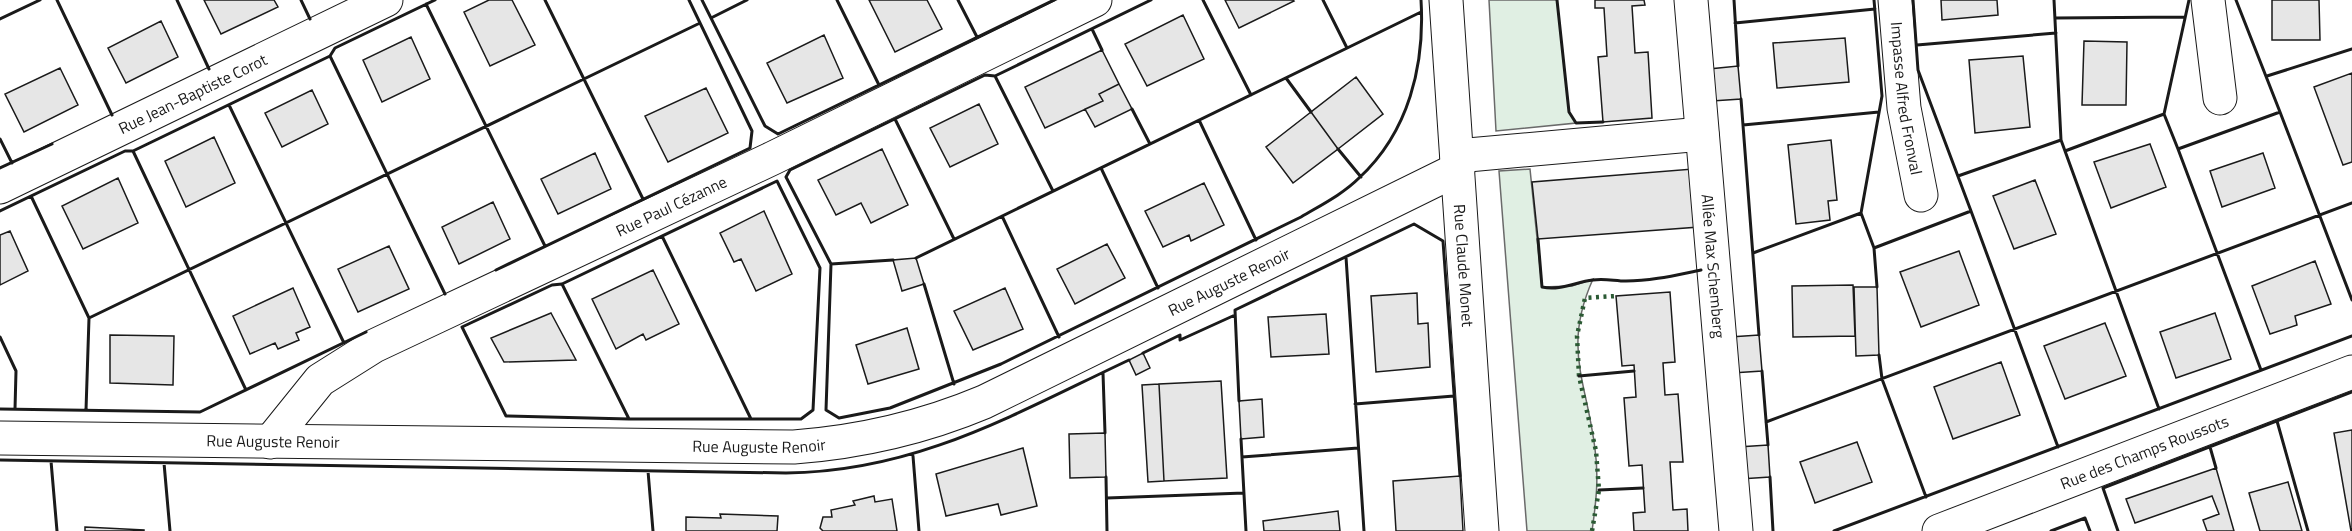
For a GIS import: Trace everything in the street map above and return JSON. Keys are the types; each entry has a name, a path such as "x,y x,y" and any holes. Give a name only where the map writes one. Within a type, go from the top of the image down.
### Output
{"street":[{"name":"Rue Jean-Baptiste Corot","path":"0,187 386,0"},
{"name":"Rue Paul Cézanne","path":"270,442 320,380 374,346 773,158 1095,0"},
{"name":"Rue Claude Monet","path":"1446,0 1482,531"},
{"name":"Allée Max Schemberg","path":"1691,0 1736,531"},
{"name":"Impasse Alfred Fronval","path":"1895,0 1904,108 1921,195"},
{"path":"2208,0 2220,98"},
{"path":"1458,162 1702,134"},
{"name":"Rue Auguste Renoir","path":"0,438 794,447 844,443 896,433 938,421 984,402 1458,162"},
{"name":"Rue des Champs Roussots","path":"1939,531 2352,372"}],"green space":[{"path":"1489,0 1557,0 1569,112 1576,123 1496,131"},
{"path":"1530,169 1542,287 1572,286 1593,279 1579,325 1578,345 1579,365 1597,470 1592,531 1527,531 1499,171"}],"building":[{"path":"204,0 274,0 278,7 221,34"},
{"path":"489,0 512,0 535,45 490,66 464,12"},
{"path":"869,0 927,0 942,29 895,52"},
{"path":"1225,0 1293,0 1294,1 1239,28"},
{"path":"1595,0 1644,0 1645,5 1632,6 1635,53 1648,52 1652,118 1603,122 1598,57 1607,56 1604,8 1595,8"},
{"path":"1941,0 1997,0 1998,15 1942,20"},
{"path":"2272,0 2319,0 2320,40 2272,40"},
{"path":"1183,15 1204,59 1147,86 1125,44"},
{"path":"161,21 178,57 126,83 108,48"},
{"path":"824,35 843,78 787,103 767,63"},
{"path":"411,37 430,79 382,102 363,60"},
{"path":"1845,38 1849,82 1777,88 1773,43"},
{"path":"2084,41 2127,42 2126,105 2082,105"},
{"path":"1102,50 1119,84 1099,94 1103,101 1045,128 1025,87"},
{"path":"2023,56 2030,127 1975,133 1969,60"},
{"path":"1738,66 1741,99 1712,101 1709,69"},
{"path":"60,68 78,105 24,132 5,94"},
{"path":"2352,73 2352,162 2343,165 2314,87"},
{"path":"1356,77 1383,114 1338,149 1311,112"},
{"path":"1119,84 1132,109 1095,127 1085,109 1103,101 1099,94"},
{"path":"706,88 728,133 668,162 645,116"},
{"path":"312,90 328,124 282,147 265,113"},
{"path":"979,104 998,144 950,167 930,128"},
{"path":"1311,112 1338,149 1293,183 1266,147"},
{"path":"214,137 235,183 186,207 165,161"},
{"path":"1831,140 1837,200 1828,201 1830,220 1796,224 1788,145"},
{"path":"2150,144 2166,187 2111,208 2094,162"},
{"path":"882,149 908,205 871,223 861,203 836,215 818,180"},
{"path":"595,153 611,189 558,214 541,179"},
{"path":"2263,153 2275,188 2222,207 2210,171"},
{"path":"1693,169 1699,227 1538,239 1532,182"},
{"path":"118,178 138,223 83,249 62,206"},
{"path":"2035,180 2056,234 2014,249 1993,196"},
{"path":"1204,183 1224,225 1191,241 1189,235 1163,247 1145,211"},
{"path":"493,202 510,239 459,264 442,227"},
{"path":"764,211 792,274 756,291 741,259 734,262 720,233"},
{"path":"10,231 28,271 0,285 0,235"},
{"path":"1107,244 1125,278 1075,304 1057,269"},
{"path":"389,246 409,289 358,312 338,269"},
{"path":"1959,251 1979,305 1921,327 1900,272"},
{"path":"916,258 924,284 902,291 893,260"},
{"path":"2315,261 2331,304 2295,316 2297,325 2270,334 2252,286"},
{"path":"653,270 679,324 646,340 643,334 616,349 592,299"},
{"path":"1853,285 1855,336 1793,337 1792,286"},
{"path":"1854,287 1877,287 1879,355 1856,356"},
{"path":"293,288 310,327 296,333 299,340 278,349 275,343 250,354 233,316"},
{"path":"1005,288 1023,329 973,350 954,311"},
{"path":"1670,292 1675,362 1663,363 1665,395 1678,394 1683,462 1670,462 1673,510 1687,509 1688,531 1634,531 1633,513 1645,512 1642,465 1629,466 1624,398 1636,397 1634,365 1622,366 1616,296"},
{"path":"1417,293 1418,324 1428,323 1430,367 1376,372 1371,296"},
{"path":"551,313 576,360 504,362 491,338"},
{"path":"2215,313 2231,359 2176,378 2160,332"},
{"path":"1326,314 1329,354 1271,357 1268,317"},
{"path":"2105,323 2126,376 2065,399 2044,346"},
{"path":"907,328 919,369 868,384 856,345"},
{"path":"110,335 174,336 173,385 110,383"},
{"path":"1759,335 1762,371 1732,373 1730,337"},
{"path":"1143,353 1150,368 1136,375 1129,360"},
{"path":"2001,362 2020,415 1953,439 1934,387"},
{"path":"1221,381 1227,478 1164,481 1159,384"},
{"path":"1159,384 1164,481 1148,482 1142,385"},
{"path":"1262,399 1264,437 1241,439 1239,401"},
{"path":"2352,430 2352,531 2351,531 2334,433"},
{"path":"1105,433 1106,477 1070,478 1069,434"},
{"path":"1857,442 1872,482 1815,503 1800,462"},
{"path":"1768,445 1770,477 1740,479 1738,447"},
{"path":"1023,448 1037,506 1001,515 998,504 946,516 936,474"},
{"path":"2216,468 2234,531 2207,531 2203,520 2219,514 2212,496 2135,523 2126,499"},
{"path":"1460,476 1463,531 1396,531 1393,481"},
{"path":"2288,482 2302,531 2260,531 2249,493"},
{"path":"874,496 875,502 892,499 897,531 823,531 820,528 823,517 832,517 831,510 855,505 853,501"},
{"path":"1338,511 1340,531 1264,531 1263,521"},
{"path":"720,514 778,516 777,531 686,531 686,517 721,518"},
{"path":"85,527 144,530 144,531 85,531"}],"hedge":[{"path":"1592,531 1599,490 1596,451 1579,376 1577,336 1585,298 1616,296"}],"wall":[{"path":"0,19 40,0"},
{"path":"57,0 112,115"},
{"path":"177,0 209,69"},
{"path":"301,0 310,19"},
{"path":"0,211 125,151 133,151 330,56 335,48 435,0"},
{"path":"545,0 643,199"},
{"path":"496,270 750,148 752,131 689,0"},
{"path":"702,0 765,126 778,134 1054,0"},
{"path":"711,18 747,0"},
{"path":"837,0 879,85"},
{"path":"958,0 977,37"},
{"path":"1151,0 995,76 985,75 790,170 786,177 831,264 826,410 839,418 890,408 1001,364 1301,217 1339,194 1353,184 1376,160 1402,119 1416,73 1420,49 1421,0"},
{"path":"1203,0 1251,95"},
{"path":"1323,0 1347,48"},
{"path":"1557,0 1569,112 1576,123 1603,122"},
{"path":"1734,0 1738,66"},
{"path":"1874,0 1882,96 1861,213 1874,248 1971,211 1918,70 1913,0"},
{"path":"2054,0 2061,140 2159,409"},
{"path":"2189,0 2164,114 2178,149 2280,112 2236,0"},
{"path":"426,4 545,246"},
{"path":"1735,23 1875,9"},
{"path":"916,258 1421,12"},
{"path":"2055,18 2185,17"},
{"path":"89,318 700,23"},
{"path":"1092,29 1102,50"},
{"path":"1917,45 2056,33"},
{"path":"2267,76 2352,49"},
{"path":"330,56 445,294"},
{"path":"995,76 1053,191"},
{"path":"1286,78 1311,112"},
{"path":"1741,99 1759,335"},
{"path":"229,105 344,343"},
{"path":"1132,109 1150,144"},
{"path":"1743,125 1879,112"},
{"path":"2280,112 2352,300"},
{"path":"2065,151 2164,114"},
{"path":"895,119 954,239"},
{"path":"1199,120 1256,240"},
{"path":"0,139 12,163"},
{"path":"1958,176 2061,140"},
{"path":"0,168 52,144"},
{"path":"1338,149 1361,177"},
{"path":"2178,149 2261,370"},
{"path":"133,151 246,390"},
{"path":"1101,168 1158,288"},
{"path":"777,181 820,268 813,410 801,419 506,416 462,327 552,285 562,284 777,181"},
{"path":"31,196 89,318 86,410"},
{"path":"1766,422 2352,203"},
{"path":"1971,211 2058,447"},
{"path":"1753,253 1861,213"},
{"path":"1002,216 1059,337"},
{"path":"1239,401 1235,310 1414,224 1443,241 1460,476"},
{"path":"662,236 751,419"},
{"path":"1538,239 1542,287 1562,287 1597,279 1645,280 1701,270"},
{"path":"1874,248 1877,287"},
{"path":"1346,257 1364,531"},
{"path":"831,264 893,260"},
{"path":"562,284 629,419"},
{"path":"924,284 954,384"},
{"path":"1143,353 1180,335 1180,340 1235,315"},
{"path":"0,409 200,412 366,332"},
{"path":"1834,531 2352,336"},
{"path":"0,337 16,371 15,409"},
{"path":"1879,355 1882,379 1926,497"},
{"path":"0,460 786,473 833,470 878,463 963,436 1129,360"},
{"path":"1579,376 1634,371"},
{"path":"1762,371 1768,445"},
{"path":"1103,373 1105,433"},
{"path":"2118,531 2103,488 2352,392"},
{"path":"1355,404 1454,396"},
{"path":"2277,421 2308,531"},
{"path":"1241,439 1246,531"},
{"path":"2210,447 2216,468"},
{"path":"1242,457 1358,448"},
{"path":"913,456 919,531"},
{"path":"51,461 57,531"},
{"path":"164,463 170,531"},
{"path":"648,471 653,531"},
{"path":"1106,477 1107,531"},
{"path":"1770,477 1773,531"},
{"path":"1599,490 1643,488"},
{"path":"1107,498 1244,493"},
{"path":"2051,531 2085,518 2090,531"}]}
